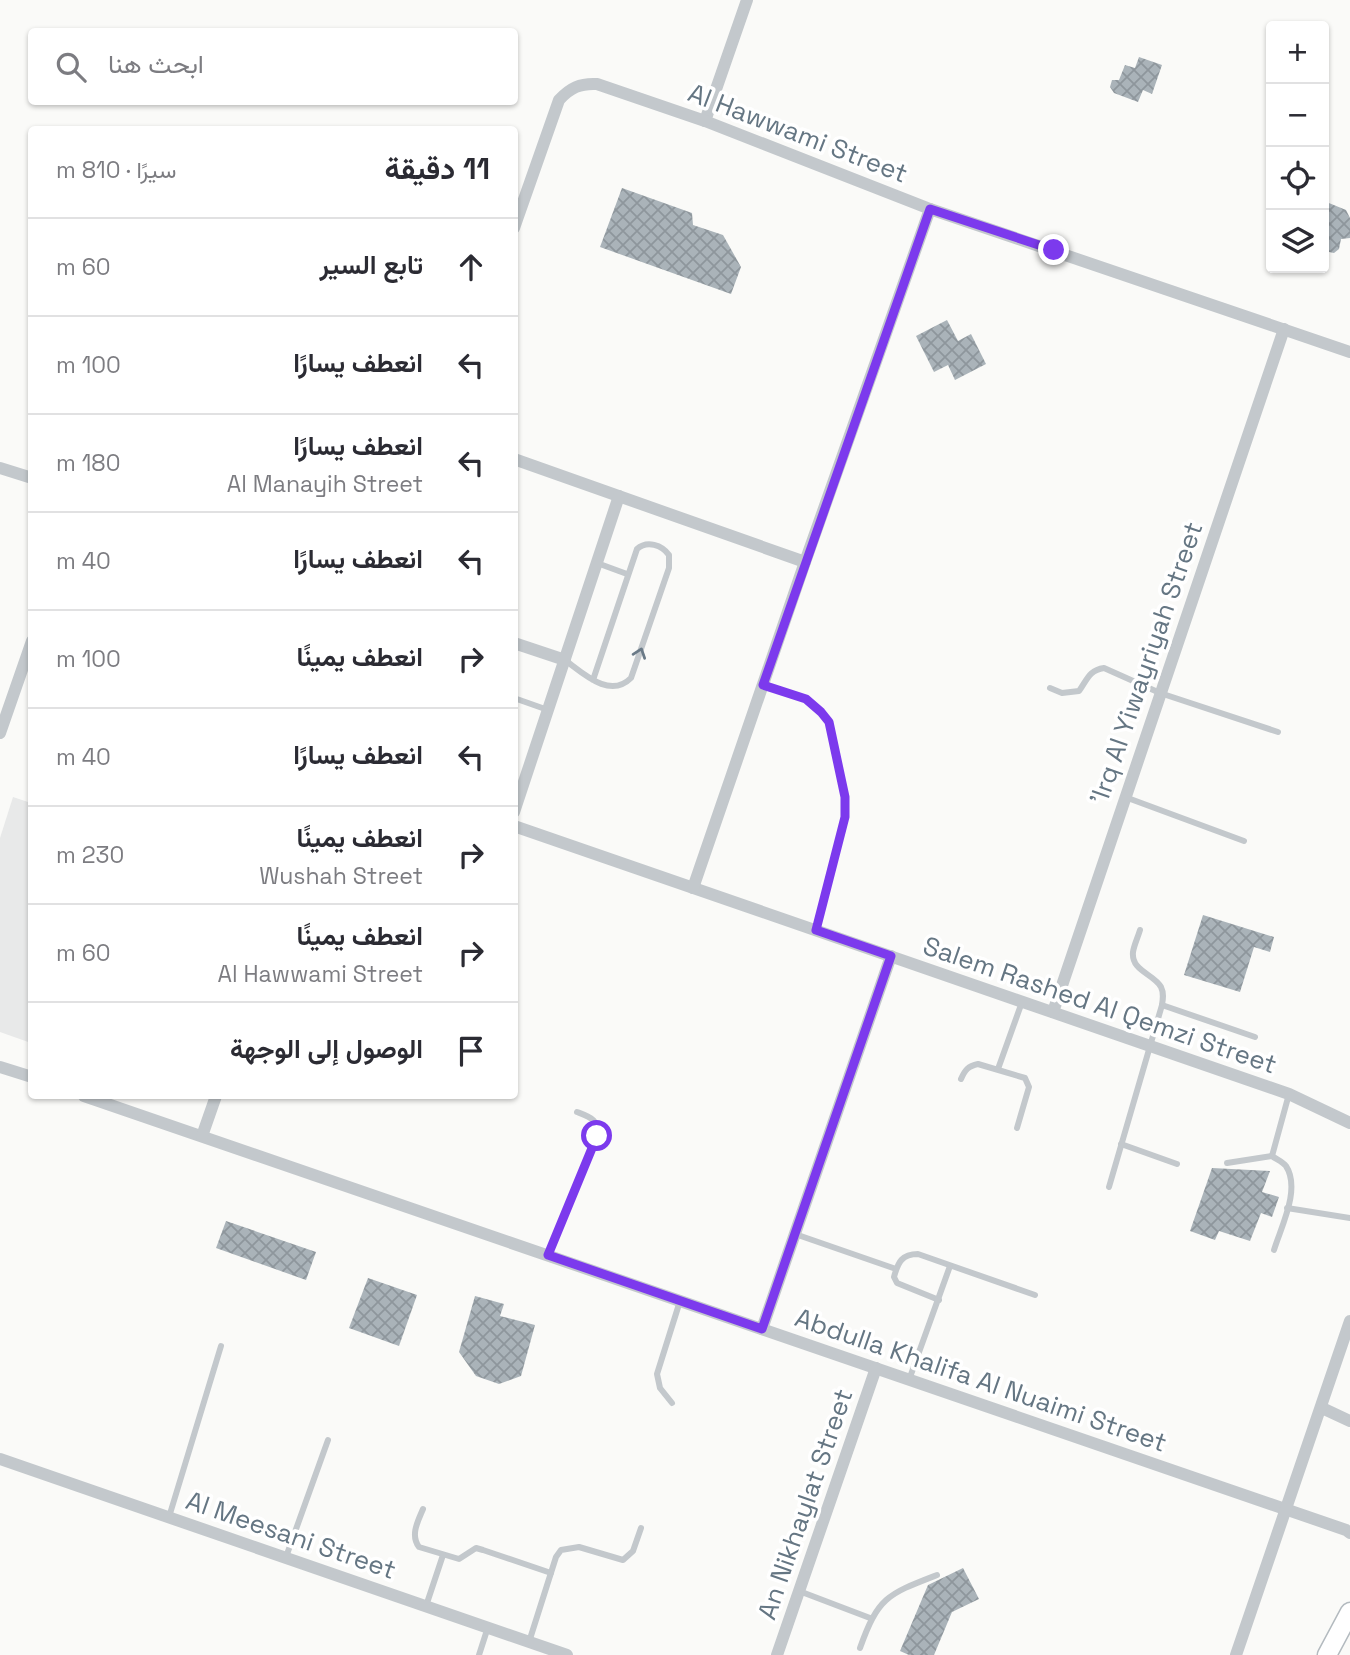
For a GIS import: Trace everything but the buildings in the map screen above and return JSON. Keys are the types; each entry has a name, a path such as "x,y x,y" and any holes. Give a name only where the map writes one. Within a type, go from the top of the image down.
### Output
{"main road":[{"path":"1327,1655 1350,1612"}],"street":[{"path":"705,121 747,0"},
{"name":"Al Hawwami Street","path":"518,217 559,100 579,85 597,84 705,121 930,209 1350,352"},
{"path":"693,888 930,209"},
{"name":"'Irq Al Yiwayriyah Street","path":"1053,1012 1284,329"},
{"path":"518,460 805,562"},
{"path":"0,468 28,477"},
{"path":"518,800 619,496"},
{"path":"518,644 565,660"},
{"path":"0,733 28,652"},
{"name":"Salem Rashed Al Qemzi Street","path":"518,827 1289,1094 1350,1123"},
{"path":"762,1329 891,956"},
{"path":"0,1067 28,1076"},
{"name":"Abdulla Khalifa Al Nuaimi Street","path":"93,1099 1349,1530"},
{"path":"202,1136 215,1099"},
{"path":"1236,1655 1350,1321"},
{"name":"An Nikhaylat Street","path":"777,1655 876,1368"},
{"path":"1322,1408 1350,1421"},
{"name":"Al Meesani Street","path":"0,1459 568,1655"}],"lane":[{"path":"565,660 593,680 616,687 631,678 669,568 669,555 665,549 649,544 641,545 633,556 593,680"},
{"path":"597,563 627,573"},
{"path":"1050,688 1062,693 1079,691 1089,674 1095,669 1104,668 1160,692 1278,732"},
{"path":"763,685 806,699 829,722 845,797 845,817 816,930"},
{"path":"518,699 548,710"},
{"path":"1124,797 1244,841"},
{"path":"1109,1187 1162,1005 1163,990 1159,983 1134,961 1133,954 1140,930"},
{"path":"998,1069 1022,1002"},
{"path":"1162,1005 1255,1037"},
{"path":"961,1079 970,1065 978,1064 1025,1078 1029,1087 1017,1128"},
{"path":"1272,1156 1289,1094"},
{"path":"548,1255 598,1129 592,1118 577,1112"},
{"path":"1121,1144 1177,1164"},
{"path":"1227,1163 1272,1156 1286,1166 1291,1181 1291,1196 1274,1250"},
{"path":"1287,1208 1350,1219"},
{"path":"795,1234 896,1269"},
{"path":"939,1300 897,1283 894,1277 901,1258 908,1254 918,1254 1035,1295"},
{"path":"909,1380 950,1266"},
{"path":"672,1403 660,1388 657,1374 680,1301"},
{"path":"169,1517 221,1346"},
{"path":"286,1558 328,1440"},
{"path":"423,1509 415,1530 419,1547 459,1559 475,1548 551,1573"},
{"path":"529,1642 561,1550 579,1547 623,1560 634,1551 641,1528"},
{"path":"426,1606 443,1555"},
{"path":"860,1648 870,1618 884,1600 937,1575"},
{"path":"799,1591 870,1618"},
{"path":"478,1655 488,1628"}],"shaded area":[{"path":"13,797 28,802 28,1042 0,1032 0,838"}],"route":[{"path":"597,1136 548,1255 762,1329 891,956 816,930 845,817 845,797 829,722 806,699 763,685 930,209 1054,250"}]}
